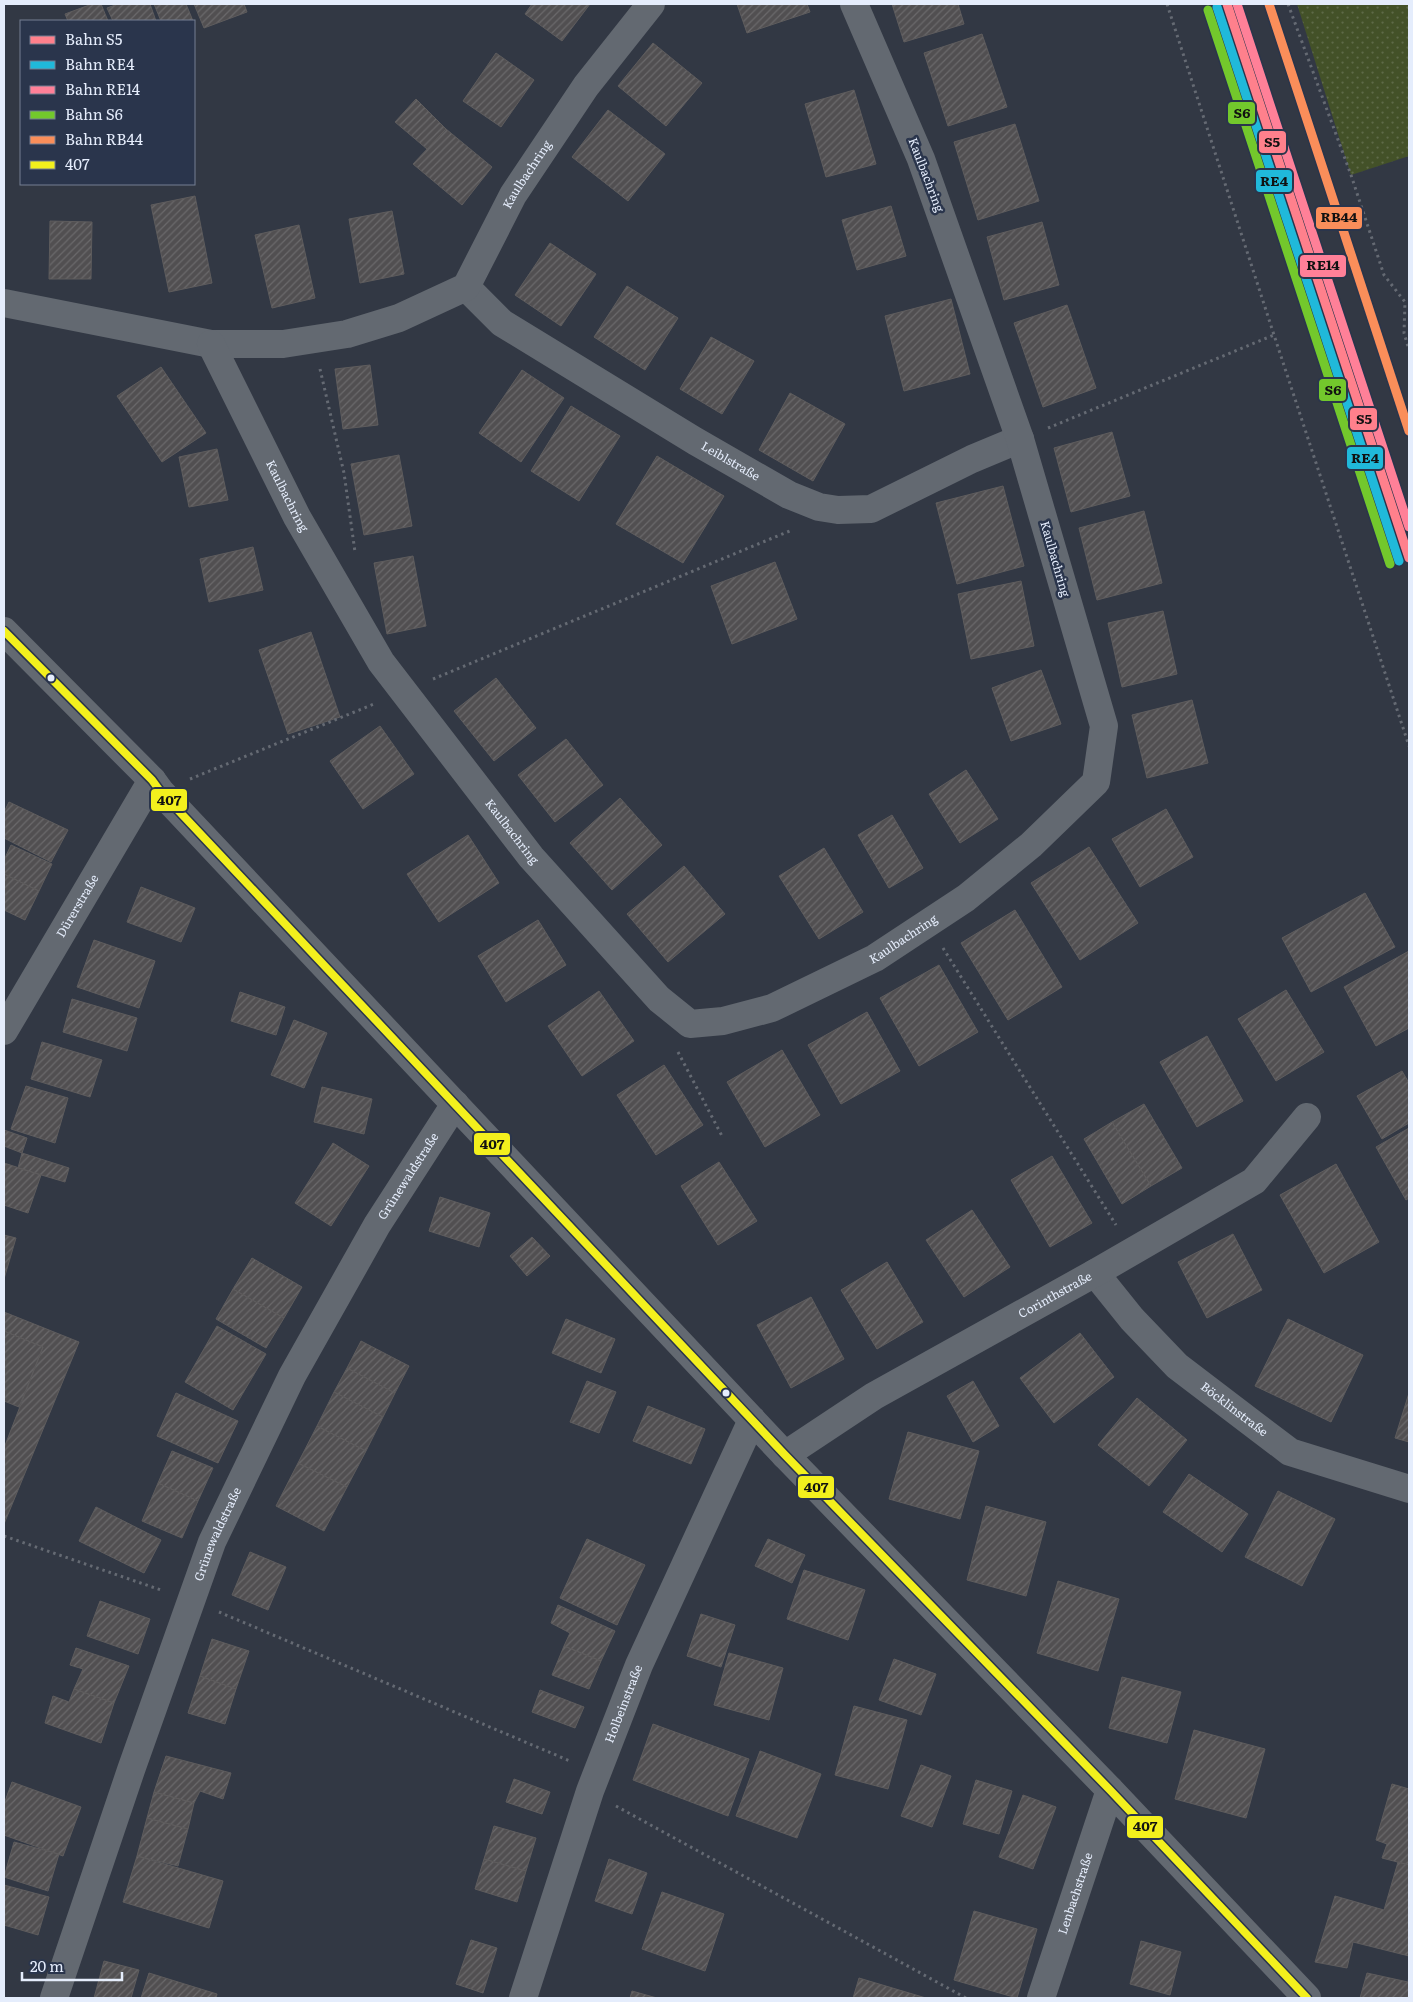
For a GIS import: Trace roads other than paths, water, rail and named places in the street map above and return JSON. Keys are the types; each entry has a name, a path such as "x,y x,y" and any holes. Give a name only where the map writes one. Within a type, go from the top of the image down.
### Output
{"street":[{"name":"Kaulbachring","path":"466,286 513,195 586,86 651,4"},
{"name":"Kaulbachring","path":"212,344 297,517 381,662 402,692 531,857 658,999 690,1024 723,1021 772,1008 875,958 966,898 1031,846 1096,782 1104,726 1020,439 921,159 854,4"},
{"path":"4,303 212,344 283,344 346,334 398,318 466,286"},
{"name":"Leiblstraße","path":"466,286 502,323 695,441 789,495 819,507 838,510 870,509 972,459 1020,439"},
{"path":"4,632 156,786 785,1455 1110,1790 1307,1998"},
{"name":"Dürerstraße","path":"4,1031 156,786"},
{"name":"Grünewaldstraße","path":"54,1998 131,1770 212,1542 292,1376 377,1225 455,1104"},
{"name":"Corinthstraße","path":"785,1455 874,1396 1096,1273 1132,1250 1254,1182 1307,1117"},
{"name":"Böcklinstraße","path":"1096,1273 1132,1319 1177,1366 1290,1452 1409,1490"},
{"name":"Holbeinstraße","path":"523,1998 594,1782 639,1665 752,1420"},
{"name":"Lenbachstraße","path":"1041,1998 1110,1790"}],"rail line":[{"name":"S5","path":"1227,4 1409,558"},
{"name":"RE14","path":"1237,4 1409,527"},
{"name":"RB44","path":"1269,4 1409,431"},
{"name":"RE4","path":"1217,7 1399,561"},
{"name":"S6","path":"1208,10 1390,564"}]}
